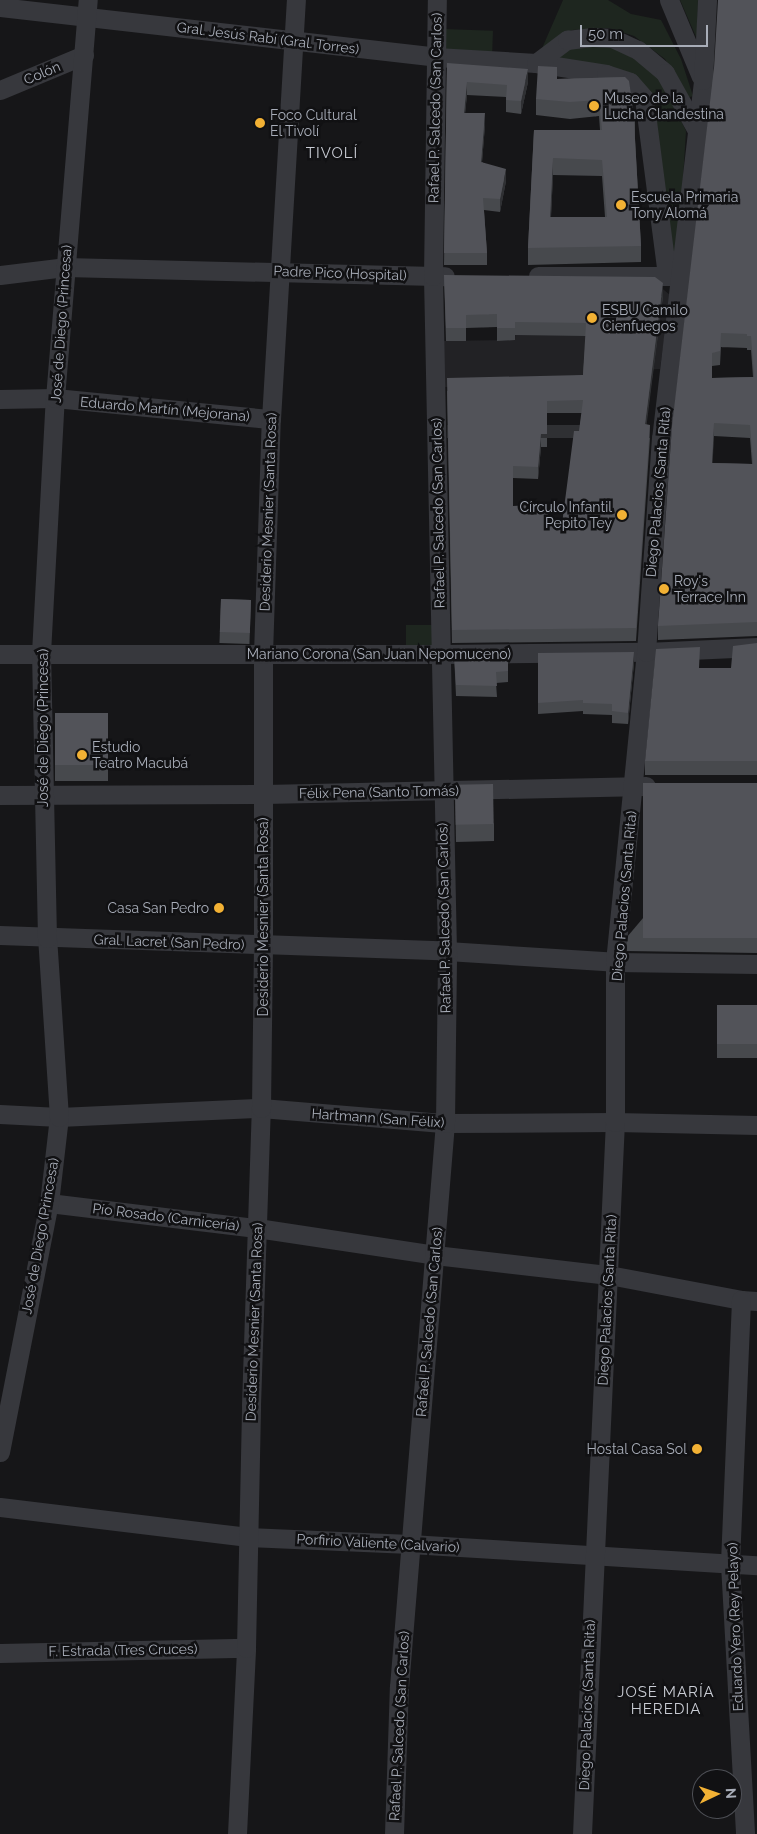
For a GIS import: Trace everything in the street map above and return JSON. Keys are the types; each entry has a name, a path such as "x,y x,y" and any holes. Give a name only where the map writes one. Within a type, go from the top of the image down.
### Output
{"street":[{"name":"Desiderio Mesnier (Santa Rosa)","path":"237,1834 246,1648 261,1108 264,945 263,654 271,419 296,0"},
{"name":"Rafael P. Salcedo (San Carlos)","path":"394,1834 399,1688 445,1123 447,951 442,791 433,276 437,0"},
{"path":"669,0 703,80"},
{"name":"Diego Palacios (Santa Rita)","path":"582,1834 615,1122 615,962 646,652 674,276 703,80 707,0"},
{"name":"Gral. Jesús Rabí (Gral. Torres)","path":"0,7 88,9 294,40 436,57 536,63 606,74 630,82 644,98 674,276"},
{"name":"José de Diego (Princesa)","path":"0,1452 49,1203 59,1117 47,938 41,653 55,398 88,9"},
{"path":"536,63 567,40 592,37 612,38 638,50 665,73 696,129"},
{"name":"Colón","path":"0,90 84,55"},
{"name":"Padre Pico (Hospital)","path":"0,275 65,267 462,276"},
{"path":"520,276 674,276"},
{"name":"Eduardo Martín (Mejorana)","path":"0,399 55,398 271,419"},
{"name":"Mariano Corona (San Juan Nepomuceno)","path":"0,654 441,654 646,652 757,647"},
{"name":"Félix Pena (Santo Tomás)","path":"0,795 264,794 662,786"},
{"name":"Gral. Lacret (San Pedro)","path":"0,935 447,951 615,962 757,964"},
{"name":"Hartmann (San Félix)","path":"0,1114 59,1117 261,1108 445,1123 615,1122 757,1125"},
{"name":"Pío Rosado (Carnicería)","path":"49,1203 257,1228 435,1255 609,1275 749,1300"},
{"name":"Eduardo Yero (Rey Pelayo)","path":"745,1834 730,1564 749,1300"},
{"name":"Porfirio Valiente (Calvario)","path":"0,1508 248,1537 410,1544 757,1565"},
{"name":"F. Estrada (Tres Cruces)","path":"0,1653 246,1648"}],"shaded area":[{"path":"563,0 608,0 631,14 661,20 681,59 693,96 687,98 665,59 634,36 609,28 572,30 540,53"},
{"path":"680,0 698,0 697,39"},
{"path":"443,29 493,31 492,54 442,52"},
{"path":"610,43 660,76 686,131 678,259 673,260 647,97 550,59 568,44"},
{"name":"ESBU Camilo Cienfuegos","path":"517,285 658,285 670,295 660,369 584,372 583,383 445,387 441,341 515,340"},
{"path":"406,625 435,625 435,648 406,648"}],"building":[{"path":"718,0 757,0 757,622 658,626 672,426 714,68","holes":["721,333 747,334 747,336 751,336 754,377 712,378 712,353 720,351","714,423 750,425 753,464 712,463"]},
{"path":"447,63 528,69 521,101 506,100 507,85 467,82 464,113 485,113 481,162 506,169 500,199 483,198 487,253 444,253"},
{"path":"538,66 557,67 557,79 625,77 629,81 635,122 641,246 528,248 534,130 602,130 599,100 570,102 536,99","holes":["553,158 602,160 607,217 550,217"]},
{"path":"444,275 655,277 663,283 645,424 650,425 636,628 452,630 447,378 583,375 586,323 515,322 515,328 497,328 497,314 466,315 466,328 446,328","holes":["583,400 579,431 574,431 562,524 548,523 548,504 513,506 513,466 538,467 541,434 547,434 547,401"]},
{"path":"221,599 251,600 250,633 220,632"},
{"path":"757,643 757,761 645,761 656,649 700,647 699,668 731,668 733,646"},
{"path":"634,652 628,713 612,711 612,704 583,703 583,700 538,703 538,653"},
{"path":"508,653 508,671 496,672 497,686 456,685 454,654"},
{"name":"Estudio Teatro Macubá","path":"55,713 108,713 108,765 55,765"},
{"path":"643,783 757,783 757,938 643,938"},
{"path":"493,784 494,824 456,825 455,785"},
{"path":"717,1005 757,1005 757,1044 717,1044"}],"place":[{"name":"Museo de la Lucha Clandestina","path":"594,106"},
{"name":"Foco Cultural El Tivolí","path":"260,123"},
{"name":"Escuela Primaria Tony Alomá","path":"621,205"},
{"name":"ESBU Camilo Cienfuegos","path":"592,318"},
{"name":"Círculo Infantil Pepito Tey","path":"622,515"},
{"name":"Roy's Terrace Inn","path":"664,589"},
{"name":"Estudio Teatro Macubá","path":"82,755"},
{"name":"Casa San Pedro","path":"219,908"},
{"name":"Hostal Casa Sol","path":"697,1449"}],"district":[{"name":"TIVOLÍ","path":"332,154"},
{"name":"JOSÉ MARÍA HEREDIA","path":"666,1700"}]}
